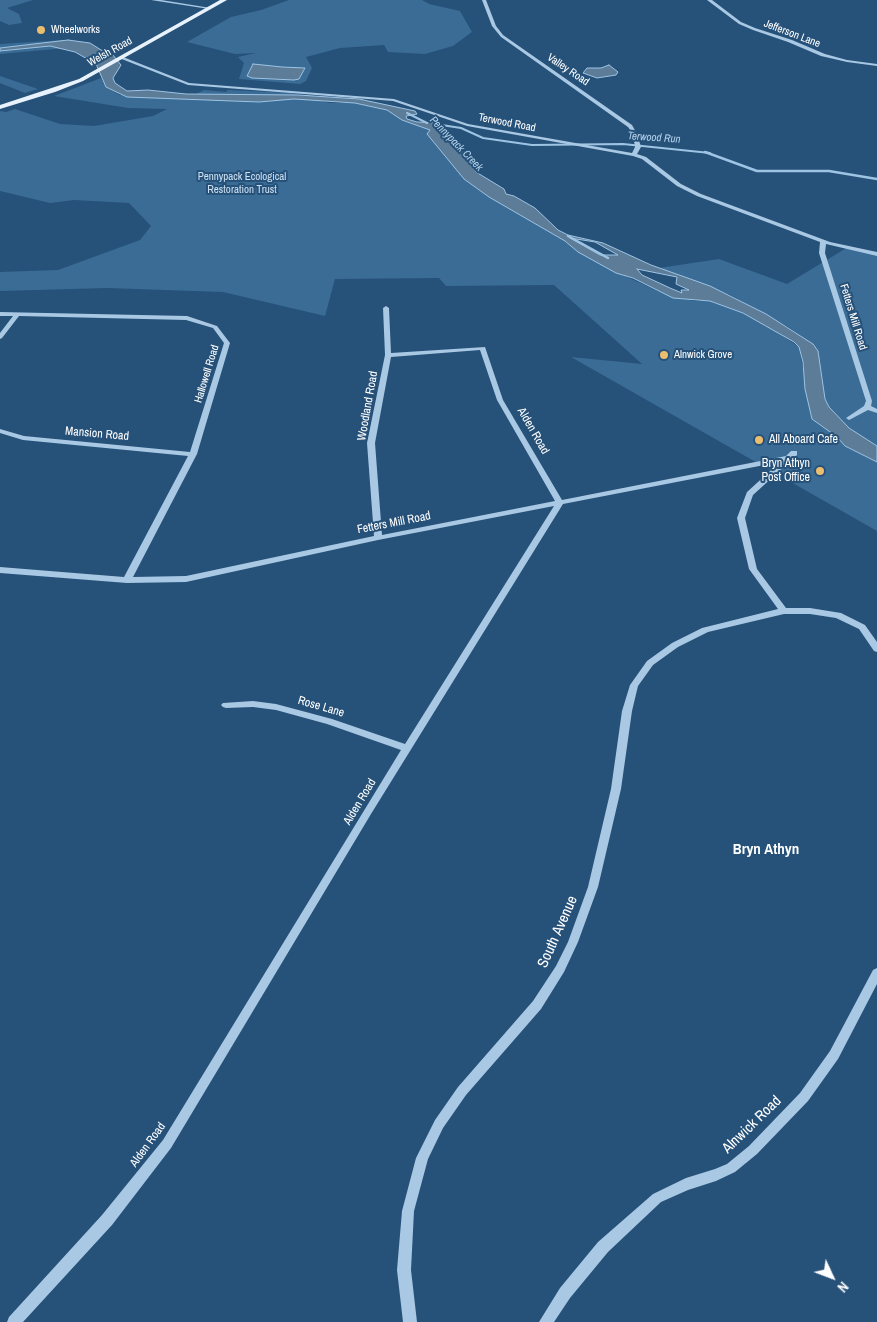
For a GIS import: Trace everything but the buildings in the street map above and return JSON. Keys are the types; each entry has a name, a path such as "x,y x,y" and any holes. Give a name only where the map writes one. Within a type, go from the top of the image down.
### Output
{"main road":[{"name":"Welsh Road","path":"0,107 53,92 95,72 224,0"}],"street":[{"path":"153,0 209,8"},
{"name":"Valley Road","path":"484,0 499,33 621,118 632,129 638,144 634,155"},
{"name":"Jefferson Lane","path":"709,0 740,23 754,29 823,55 847,61 877,64"},
{"name":"Terwood Road","path":"120,58 188,84 394,100 459,124 574,146 634,155 644,158 690,191 823,241 877,254"},
{"name":"Fetters Mill Road","path":"823,241 822,253 869,401 867,407"},
{"name":"Woodland Road","path":"378,538 371,443 388,355 386,308"},
{"path":"0,314 18,314"},
{"path":"0,337 18,314"},
{"name":"Hallowell Road","path":"18,314 187,318 215,327 227,343 193,454 127,580"},
{"name":"Alden Road","path":"14,1322 107,1220 167,1144 407,749 560,504 500,400 483,348 388,355"},
{"path":"849,418 867,407 877,411"},
{"name":"Mansion Road","path":"0,431 24,438 193,454"},
{"name":"Fetters Mill Road","path":"0,570 127,580 186,579 378,538 560,504 792,455 750,494 741,518 753,569 784,611"},
{"path":"784,611 810,611 838,615 862,627 877,649"},
{"name":"South Avenue","path":"410,1322 404,1270 408,1210 422,1158 439,1124 462,1091 537,1005 560,969 573,942 593,887 616,789 627,711 634,685 650,663 675,645 697,634 784,611"},
{"name":"Rose Lane","path":"226,705 253,704 276,707 329,721 407,749"},
{"name":"Alnwick Road","path":"546,1322 565,1293 603,1247 657,1198 686,1184 716,1175 731,1168 753,1150 797,1104 834,1056 877,973"}],"green space":[{"path":"0,0 33,0 7,8 19,14 22,23 9,25 0,21"},
{"path":"289,0 422,0 429,4 460,11 472,32 453,46 425,54 388,52 384,45 340,48 306,57 312,68 306,81 300,84 239,79 244,63 238,57 256,53 235,54 187,42 231,17 261,10"},
{"path":"64,40 66,48 0,54 0,44"},
{"path":"0,76 38,89 25,93 0,83"},
{"name":"Pennypack Ecological Restoration Trust","path":"101,78 106,87 120,95 188,98 204,90 291,93 329,103 355,103 387,110 402,120 430,130 428,134 464,179 485,194 625,276 660,292 694,301 710,301 743,313 765,324 799,347 812,419 837,437 845,446 877,462 877,531 571,357 642,364 554,285 446,286 439,278 335,279 325,316 223,292 107,288 0,291 0,272 58,270 140,240 151,226 129,203 74,200 50,203 0,191 0,111 6,112 15,109 60,124 94,126 153,116 167,109 128,108 54,96"},
{"path":"848,247 877,254 877,446 849,428 829,407 825,399 818,351 813,344 788,327 730,295 659,268 719,259 787,284"}],"water":[{"path":"68,40 90,43 109,55 113,55 121,65 113,78 115,83 127,91 148,90 186,94 298,95 359,99 415,111 417,114 406,116 407,119 417,122 438,123 439,127 448,132 476,172 504,189 506,194 514,196 535,208 558,230 568,235 603,243 651,265 710,286 766,314 813,344 818,351 825,399 829,407 849,428 877,446 877,462 845,446 837,437 812,419 805,389 803,362 799,347 794,342 743,313 710,301 673,298 633,278 616,273 578,252 565,241 489,197 464,179 427,134 430,130 402,120 387,110 355,103 294,99 259,102 127,97 106,87 96,64 75,52 50,46 0,51 0,48","holes":["570,238 595,242 618,255 600,255","637,269 677,277 676,284 689,290 681,290 682,293 642,275"]},
{"path":"253,64 305,68 299,79 294,80 252,78 247,76"},
{"path":"609,65 618,72 616,75 597,78 583,73 587,68 601,68"}],"waterway":[{"name":"Pennypack Creek","path":"407,113 427,123"},
{"name":"Terwood Run","path":"435,124 461,128 483,138 532,145 623,144 707,153"},
{"name":"Terwood Run","path":"707,153 757,171 829,171 877,179"},
{"name":"Pennypack Creek","path":"568,236 608,258"}],"place":[{"name":"Wheelworks","path":"41,30"},
{"name":"Alnwick Grove","path":"664,355"},
{"name":"All Aboard Cafe","path":"759,440"},
{"name":"Bryn Athyn Post Office","path":"820,471"}],"district":[{"name":"Bryn Athyn","path":"766,850"}]}
